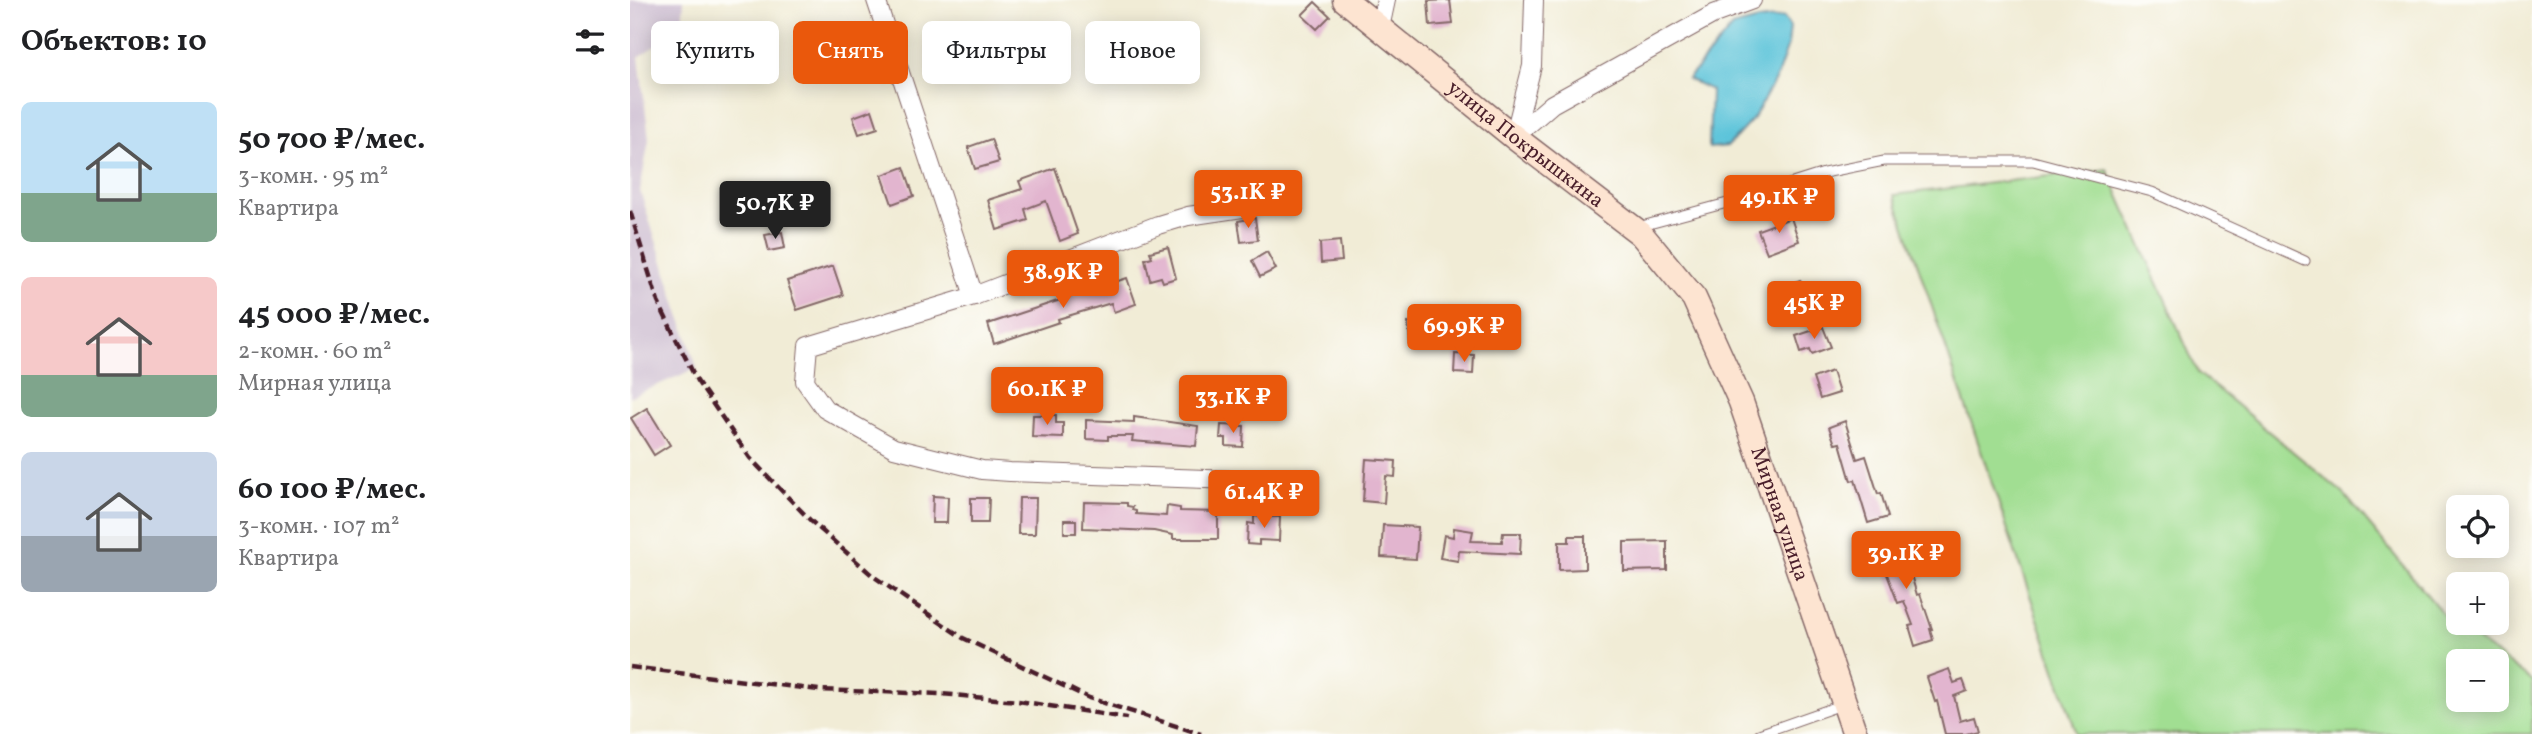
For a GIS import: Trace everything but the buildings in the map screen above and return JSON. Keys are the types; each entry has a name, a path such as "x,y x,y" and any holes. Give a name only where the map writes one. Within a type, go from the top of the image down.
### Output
{"street":[{"path":"876,0 974,296"},
{"name":"улица Покрышкина","path":"1345,0 1641,234 1694,298"},
{"path":"1380,28 1386,0"},
{"path":"1514,136 1532,66 1534,0"},
{"path":"1514,136 1552,104 1714,14 1752,0"},
{"path":"1249,208 1188,216 1158,225 974,296 808,346 805,380 825,409 894,448 982,470 1234,480 1297,503"},
{"name":"Мирная улица","path":"1694,298 1741,402 1855,734"}],"lane":[{"path":"1633,228 1742,199 1824,173 1884,161 2033,161 2152,192 2305,261"},
{"path":"1759,734 1844,704"}],"shaded area":[{"path":"630,0 684,0 682,21 651,21 651,48 639,57 649,139 640,191 697,368 630,397"}],"green space":[{"path":"2107,169 2198,373 2344,494 2446,616 2446,635 2471,635 2489,649 2446,649 2446,712 2509,712 2509,664 2532,681 2532,734 2077,734 1894,195"}],"water":[{"path":"1784,17 1790,27 1788,45 1777,76 1753,119 1728,146 1709,148 1711,90 1688,79 1732,27"}],"railway":[{"path":"630,211 658,302 697,381 750,458 811,521 873,576 963,638 1089,698 1201,734"},
{"path":"630,667 819,690 942,694 1018,701 1127,718"}]}
